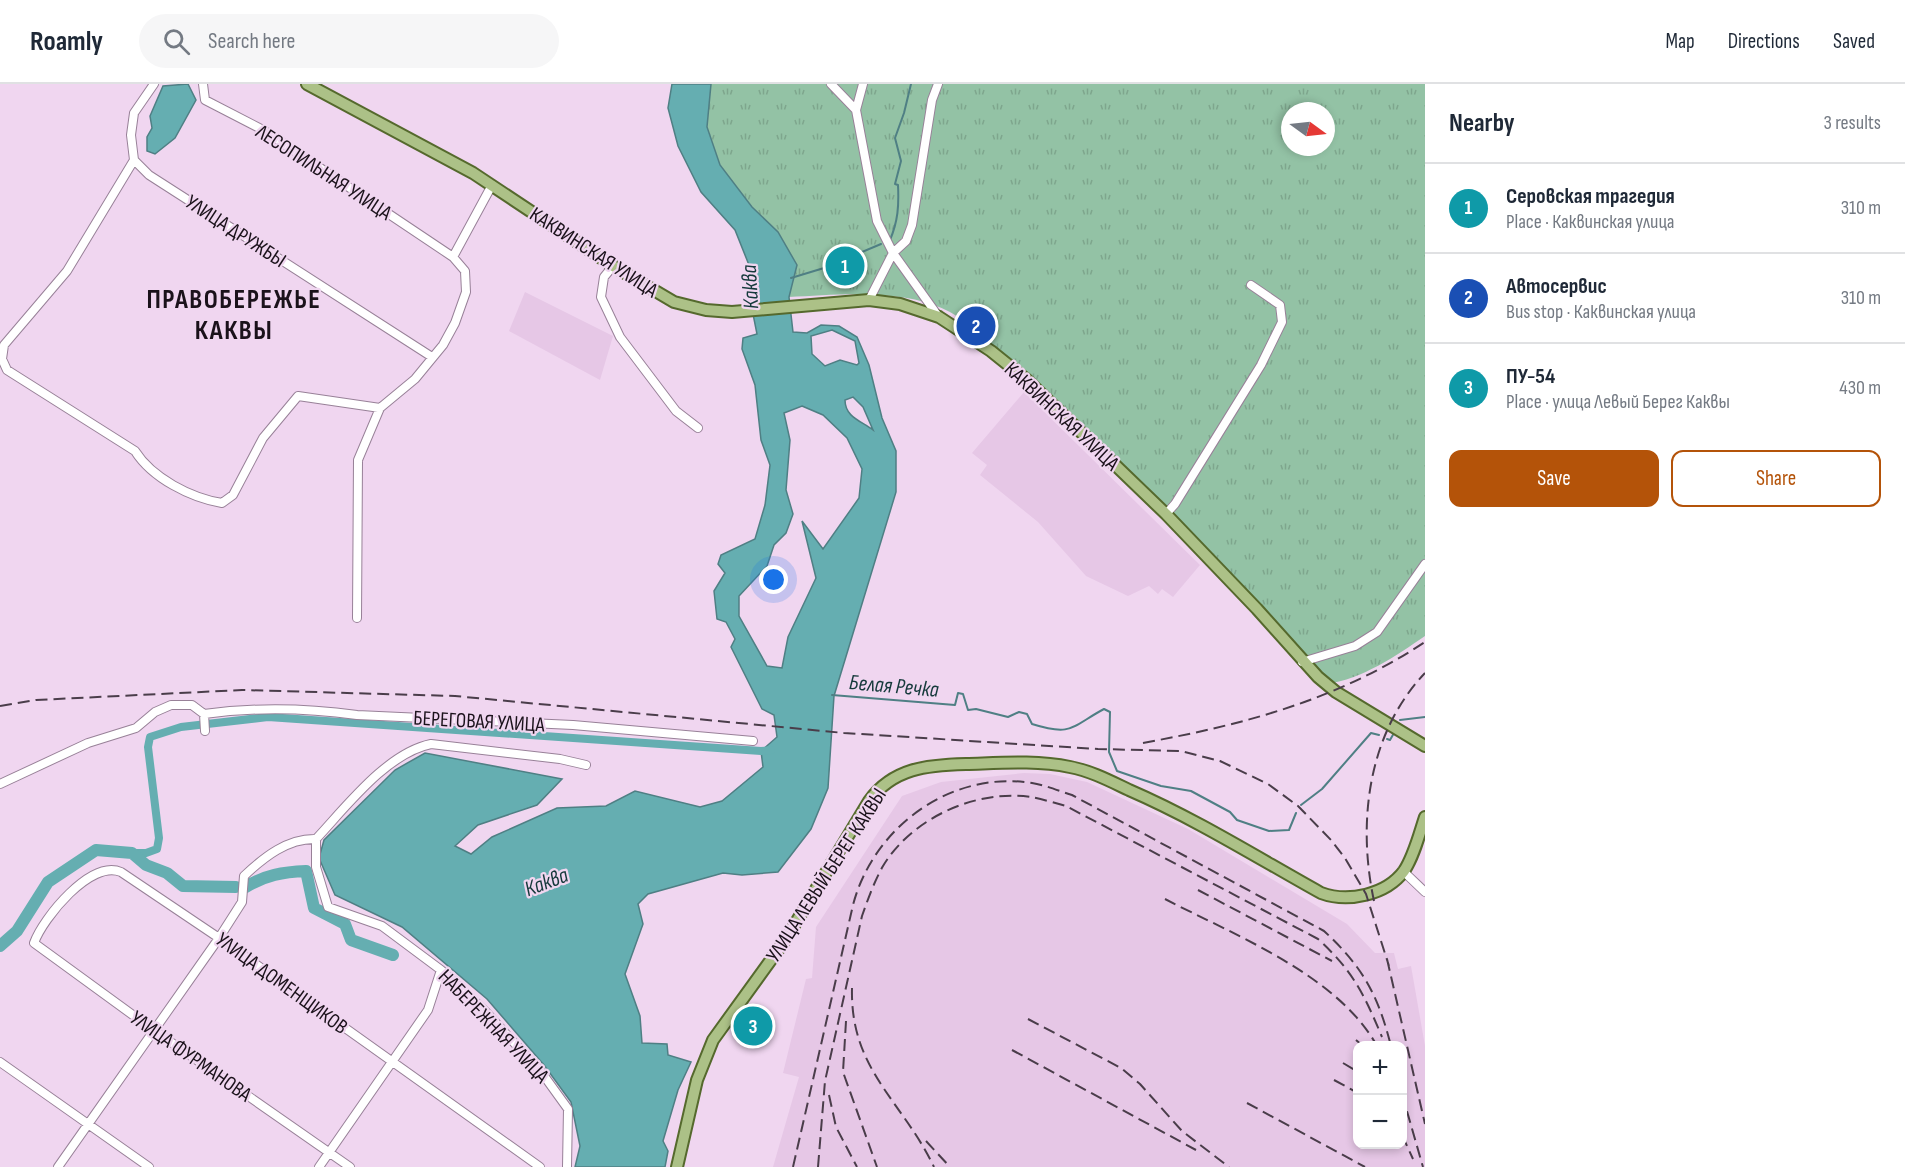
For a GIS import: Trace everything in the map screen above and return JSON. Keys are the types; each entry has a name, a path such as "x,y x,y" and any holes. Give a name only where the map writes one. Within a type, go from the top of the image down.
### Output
{"main road":[{"name":"КАКВИНСКАЯ УЛИЦА","path":"308,84 492,185 613,266 674,302 706,310 732,312 869,300 900,304 939,317 983,345 1027,380 1166,514 1257,609 1302,662 1336,692 1425,746"},
{"name":"УЛИЦА ЛЕВЫЙ БЕРЕГ КАКВЫ","path":"677,1167 697,1080 713,1040 774,957 873,796 886,782 905,771 932,765 996,763 1052,765 1083,770 1163,804 1334,898 1349,899 1366,894 1395,880 1403,872"},
{"path":"1403,872 1425,818"}],"street":[{"path":"154,84 134,113 131,135 134,160 67,270 4,345 2,358 7,370 135,451 143,463 164,480 211,501 222,503 233,495 263,438 298,396 380,408"},
{"name":"ЛЕСОПИЛЬНАЯ УЛИЦА","path":"203,84 205,100 265,131 453,257"},
{"path":"831,84 856,110"},
{"path":"863,84 856,110 877,221 893,253 939,317"},
{"path":"869,300 893,253 906,241 912,225 932,100 938,84"},
{"name":"УЛИЦА ДРУЖБЫ","path":"134,160 149,175 432,357"},
{"path":"357,618 358,459 380,408 415,379 443,345 455,323 466,292 465,271 453,257 492,185"},
{"path":"613,266 604,277 601,297 620,337 676,411 698,428"},
{"path":"1166,514 1175,504 1261,365 1282,322 1280,305 1251,285"},
{"path":"1302,662 1355,646 1377,632 1425,564"},
{"path":"0,784 88,743 136,728 155,712 171,705 192,705 204,714 205,731"},
{"name":"БЕРЕГОВАЯ УЛИЦА","path":"204,714 240,709 322,710 357,714 573,725 753,741"},
{"path":"58,1167 152,1029 219,938 242,902 244,876 262,859 304,838 316,839 371,781 415,748 431,744 560,759 586,765"},
{"name":"НАБЕРЕЖНАЯ УЛИЦА","path":"316,839 316,867 328,907 382,926 441,970 484,1011 542,1073 563,1100 568,1109 567,1167"},
{"name":"УЛИЦА ДОМЕНЩИКОВ","path":"34,943 44,920 93,873 110,869 126,874 540,1167"},
{"path":"1403,872 1425,891"},
{"name":"УЛИЦА ФУРМАНОВА","path":"34,943 152,1029 350,1167"},
{"path":"319,1167 428,1010 441,970"},
{"path":"0,1062 149,1167"}],"shaded area":[{"path":"525,292 613,336 600,380 509,331"},
{"path":"1024,392 1200,565 1173,597 1162,589 1158,594 1149,586 1128,596 1086,576 1038,522 980,475 987,465 972,453"},
{"path":"1024,773 1050,774 1087,782 1188,829 1347,924 1375,953 1394,953 1398,969 1411,966 1425,1046 1425,1167 773,1167 799,1077 783,1073 806,979 812,978 816,927 902,796 941,782"}],"green space":[{"path":"711,84 1425,84 1425,636 1366,672 1327,684 1257,609 991,351 973,329 952,313 927,303 900,297 843,294 789,297 797,265 778,232 752,207 720,165 707,127"}],"water":[{"path":"188,84 196,100 175,138 155,154 147,151 147,137 152,128 150,116 163,86"},
{"name":"Каква","path":"672,84 711,84 707,127 720,165 752,207 778,232 797,265 789,297 793,332 807,333 821,325 839,326 857,337 869,365 882,418 896,451 896,492 834,696 828,788 811,829 778,872 742,875 723,873 648,894 638,904 643,924 625,974 640,1016 642,1043 667,1044 668,1055 691,1062 678,1090 663,1141 668,1151 665,1167 575,1167 580,1146 571,1102 544,1065 487,999 402,927 335,895 319,858 324,840 395,770 425,753 562,779 537,805 478,825 455,846 471,854 492,837 557,808 606,806 635,791 700,807 722,801 763,767 761,751 777,737 774,715 762,709 731,647 735,639 726,622 717,619 714,591 725,573 718,564 721,555 755,539 765,505 770,465 761,440 755,385 742,349 743,338 757,334 749,294 751,270 735,230 701,192 678,146 668,108","holes":["832,330 855,341 859,363 857,365 840,360 825,366 812,354 811,336","853,397 863,407 873,430 851,415 845,400","802,406 823,415 847,438 862,469 859,498 823,549 802,521 816,578 788,637 782,668 767,666 739,616 739,596 767,566 774,545 786,533 793,514 786,490 790,440 784,413"]}],"waterway":[{"path":"890,240 897,213 898,185 895,184 901,161 895,138 911,84"},
{"path":"791,278 824,268 881,244"},
{"name":"Белая Речка","path":"832,695 955,705 958,693 963,694 968,710 976,709 1008,717 1019,712 1027,714 1032,724 1056,730 1078,725 1104,709 1110,712 1109,752 1117,771 1161,786 1191,791 1230,812 1237,820 1269,831 1289,830 1296,813"},
{"path":"132,853 146,853 157,849 159,838 148,747 150,737 181,727 268,717 771,750"},
{"name":"Белая Речка","path":"1400,720 1425,717"},
{"name":"Белая Речка","path":"1301,805 1322,789 1371,733 1379,735"},
{"name":"Белая Речка","path":"1387,739 1390,740 1394,733"},
{"path":"0,946 17,931 48,882 96,850 132,853 146,865 167,873 183,886 236,887"},
{"path":"246,887 274,875 306,871 314,908 345,924 351,940 393,955"}],"railway":[{"path":"1143,743 1218,727 1290,707 1358,680 1425,642"},
{"path":"1374,901 1367,840 1372,780 1379,751 1391,723 1406,697 1425,673"},
{"path":"0,706 36,700 242,690 455,696 844,733 1098,749 1181,751 1220,761 1268,784 1298,806 1331,840 1345,858 1366,894 1389,966"},
{"path":"793,1167 853,905 863,877 878,852 897,829 919,810 945,796 972,786 1002,781 1032,783 1072,795 1324,931 1349,957 1367,983 1381,1012 1390,1041"},
{"path":"818,1167 825,1081 862,916 877,878 895,849 928,821 947,810 989,798 1031,797 1066,806 1318,939 1349,973 1382,1037"},
{"path":"1198,890 1332,961"},
{"path":"1165,899 1282,959 1311,978 1337,998 1360,1021 1374,1041"},
{"path":"1387,959 1425,1124"},
{"path":"852,988 859,1041 869,1063 934,1167"},
{"path":"1028,1019 1121,1068 1140,1084 1182,1131 1229,1167"},
{"path":"846,1021 843,1072 877,1167"},
{"path":"1012,1050 1196,1150"},
{"path":"1343,1063 1353,1069"},
{"path":"1334,1080 1353,1090"},
{"path":"829,1095 836,1127 857,1167"},
{"path":"1402,1095 1423,1167"},
{"path":"1247,1103 1365,1167"},
{"path":"926,1141 950,1167"},
{"path":"1407,1146 1413,1159"}],"place":[{"name":"Серовская трагедия","path":"845,266"},
{"name":"Автосервис","path":"976,326"},
{"name":"ПУ-54","path":"753,1026"}],"district":[{"name":"ПРАВОБЕРЕЖЬЕ КАКВЫ","path":"234,314"}]}
